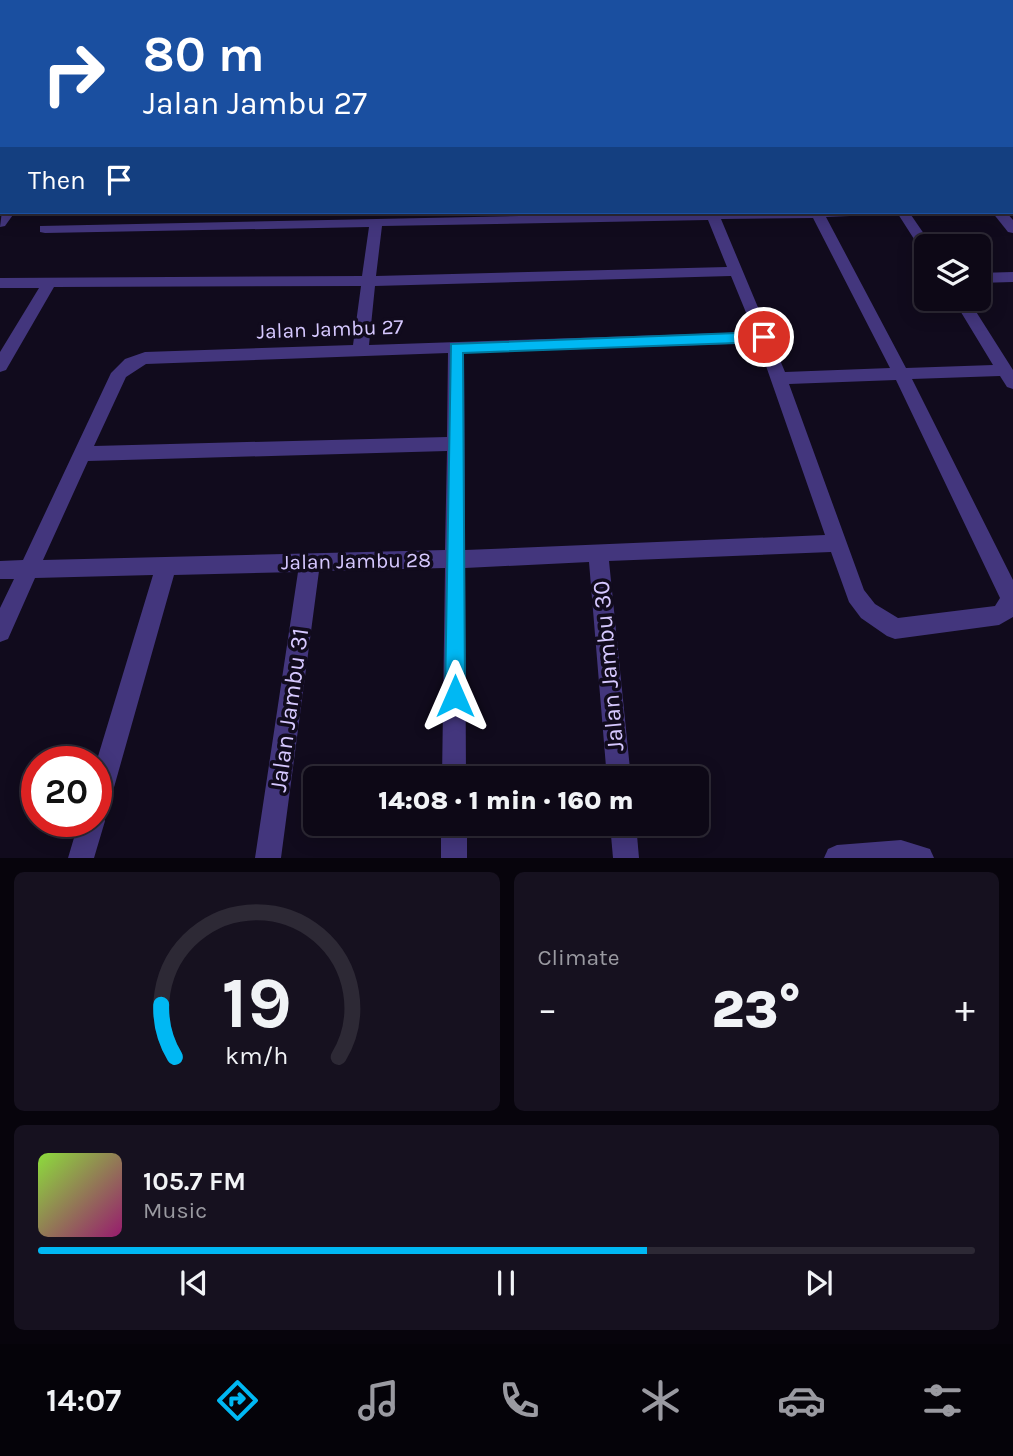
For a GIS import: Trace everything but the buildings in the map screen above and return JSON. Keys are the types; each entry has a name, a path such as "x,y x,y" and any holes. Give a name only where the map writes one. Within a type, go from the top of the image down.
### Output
{"street":[{"path":"45,229 376,222 434,216 782,214"},
{"path":"713,216 764,337 856,595 868,611 895,629 999,615 1007,608 1011,598 901,373 818,214"},
{"path":"903,214 917,234"},
{"path":"1001,214 1013,229"},
{"path":"360,350 376,222"},
{"path":"0,283 369,281 737,271"},
{"path":"991,278 1013,277"},
{"path":"0,366 49,283"},
{"path":"968,311 1009,376"},
{"name":"Jalan Jambu 27","path":"0,632 119,373 131,363 145,358 764,337"},
{"path":"454,766 456,348"},
{"path":"779,378 901,373 1009,376"},
{"path":"82,454 456,444"},
{"name":"Jalan Jambu 28","path":"0,570 456,559 838,543"},
{"name":"Jalan Jambu 30","path":"598,553 618,766"},
{"name":"Jalan Jambu 31","path":"268,858 310,562"},
{"path":"112,750 166,566"},
{"path":"454,836 454,858"},
{"path":"624,836 626,858"},
{"path":"81,858 87,837"},
{"path":"837,858 901,853 922,858"}],"route":[{"path":"455,696 456,348 764,337"}]}
